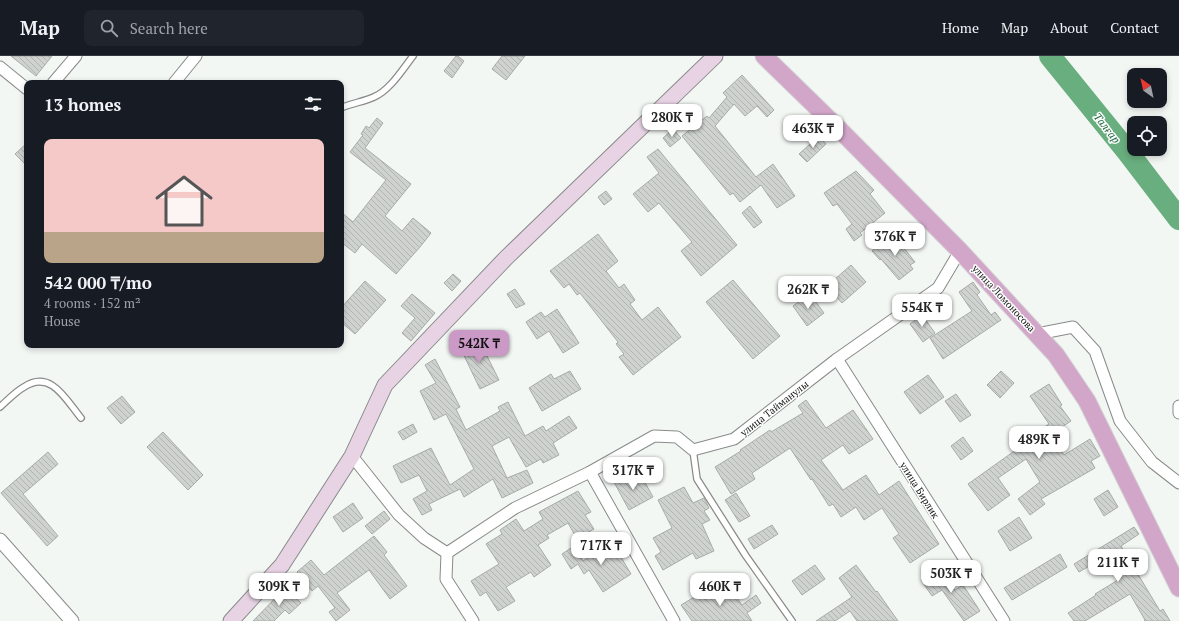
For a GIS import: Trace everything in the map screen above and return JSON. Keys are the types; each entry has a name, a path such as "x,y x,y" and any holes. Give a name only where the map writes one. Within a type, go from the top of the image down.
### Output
{"main road":[{"path":"231,621 282,565 352,456 385,385 506,258 715,56"},
{"name":"улица Ломоносова","path":"764,56 960,251 1056,355 1087,402 1179,588"}],"street":[{"path":"56,80 76,56"},
{"path":"176,80 196,56"},
{"path":"0,67 24,87"},
{"name":"улица Тайманулы","path":"693,450 734,439 837,359 938,288 960,251"},
{"path":"1037,334 1073,327 1095,351 1120,421 1152,462 1179,483"},
{"name":"улица Бирлик","path":"837,359 1004,621"},
{"path":"1179,406 1179,413"},
{"path":"447,552 515,508 590,472 654,436 677,437 693,450"},
{"path":"352,456 399,515 424,538 447,552"},
{"path":"590,472 674,621"},
{"path":"0,540 72,621"},
{"path":"447,552 446,579 473,621"}],"lane":[{"path":"344,107 374,98 385,90 413,56"},
{"path":"0,407 25,386 42,381 54,385 81,418"},
{"path":"693,450 698,479 746,556 792,621"}],"building":[{"path":"11,56 52,56 36,76"},
{"path":"456,56 464,61 452,78 444,71"},
{"path":"502,56 525,56 506,80 492,69"},
{"path":"742,75 774,110 767,117 757,106 745,116 734,104 715,126 756,177 773,164 795,196 777,208 761,185 740,202 733,193 730,195 682,136 707,116 709,118 727,97 723,93"},
{"path":"377,118 383,123 365,148 411,184 385,216 402,231 413,218 431,233 396,274 362,244 355,253 344,244 344,214 353,222 386,180 350,152 363,135 361,134 366,126 369,128"},
{"path":"673,129 681,138 670,147 663,138"},
{"path":"819,136 826,144 807,162 799,154"},
{"path":"24,146 24,163 15,154"},
{"path":"658,149 737,245 701,276 681,251 692,242 659,203 648,212 633,194 659,173 647,157"},
{"path":"856,171 874,190 870,194 885,213 860,233 862,235 854,241 846,229 852,224 837,204 833,206 824,193"},
{"path":"606,191 612,199 604,205 598,197"},
{"path":"750,206 762,222 754,228 742,213"},
{"path":"892,233 915,262 910,265 913,269 899,280 872,251"},
{"path":"598,234 618,261 606,271 619,288 624,284 635,300 630,304 642,320 658,307 681,337 633,375 619,357 624,354 616,344 618,342 580,293 577,295 569,284 564,288 550,271"},
{"path":"851,265 866,282 842,303 827,286"},
{"path":"453,274 461,281 452,291 444,283"},
{"path":"733,280 780,336 753,359 706,302"},
{"path":"365,281 386,300 355,334 344,325 344,305"},
{"path":"973,282 980,292 977,295 991,315 995,312 1001,320 943,359 930,338 972,311 959,292"},
{"path":"515,289 525,304 516,308 507,294"},
{"path":"412,294 435,313 411,341 402,333 415,318 401,306"},
{"path":"810,294 824,313 807,326 793,306"},
{"path":"557,309 579,343 563,353 549,331 537,339 526,322 541,312 545,317"},
{"path":"922,315 935,333 923,342 910,324"},
{"path":"472,338 480,354 485,352 499,380 480,389 459,345"},
{"path":"435,359 460,407 456,409 466,430 500,411 498,407 508,402 525,436 543,426 546,431 569,416 577,428 553,443 559,455 543,463 541,459 526,467 509,437 492,446 507,478 527,470 533,483 502,498 493,479 464,497 460,489 429,504 432,510 422,515 413,499 427,491 419,475 401,483 393,466 431,448 450,485 474,469 446,414 434,420 420,391 436,383 425,365"},
{"path":"570,371 581,389 542,411 529,388 551,374 554,379"},
{"path":"1001,371 1014,383 1000,398 987,385"},
{"path":"928,375 944,397 920,414 904,392"},
{"path":"1049,384 1062,405 1060,406 1071,421 1050,435 1064,455 1090,439 1100,456 1091,461 1095,468 1041,499 1045,504 1030,515 1018,499 1040,482 1026,459 998,478 1010,495 988,511 968,484 1020,447 1018,444 1049,424 1030,396"},
{"path":"956,394 971,415 960,422 945,401"},
{"path":"122,396 135,412 121,424 107,408"},
{"path":"806,400 826,428 853,410 873,439 849,454 843,445 821,460 843,490 866,475 879,495 899,481 939,544 910,563 893,538 899,534 882,508 864,520 856,507 841,517 833,504 829,506 790,448 752,473 755,479 731,494 715,467 741,451 740,450 770,430 771,432 803,413 798,406"},
{"path":"413,424 417,432 403,440 398,432"},
{"path":"163,432 203,475 188,490 147,447"},
{"path":"963,437 973,451 961,460 951,446"},
{"path":"48,452 58,464 23,494 58,536 47,546 1,493"},
{"path":"628,474 632,480 641,475 653,497 629,510 614,482"},
{"path":"684,487 693,503 704,498 709,508 704,511 710,520 702,524 714,551 696,559 693,553 663,570 655,556 661,552 653,538 672,528 658,500"},
{"path":"1108,490 1118,507 1104,516 1094,499"},
{"path":"578,491 591,512 585,515 594,529 577,539 568,523 547,535 549,538 538,545 551,565 534,577 531,572 506,587 515,601 498,611 486,592 480,596 471,581 499,564 486,544 502,534 500,530 516,519 524,531 543,519 539,512"},
{"path":"736,493 750,516 739,522 725,500"},
{"path":"353,503 363,518 343,532 333,517"},
{"path":"384,511 390,519 372,534 365,526"},
{"path":"1019,517 1032,538 1010,551 998,531"},
{"path":"772,525 778,534 754,549 748,539"},
{"path":"1134,527 1139,534 1121,546 1160,611 1163,609 1170,621 1144,621 1145,620 1130,594 1085,621 1074,621 1068,613 1118,580 1105,557 1079,572 1074,564"},
{"path":"374,536 387,552 384,555 407,586 390,599 369,570 337,593 350,610 336,621 329,612 335,608 318,586 312,591 297,572 311,560 324,575"},
{"path":"612,542 631,574 603,592 589,570 584,574 578,564 571,569 562,554 574,546 583,561"},
{"path":"1060,554 1067,567 1012,600 1004,588"},
{"path":"815,565 825,579 802,595 792,581"},
{"path":"856,565 898,621 857,621 850,611 835,621 816,621 852,597 839,578"},
{"path":"940,567 955,590 963,585 980,611 964,621 942,590 932,596 921,580"},
{"path":"728,585 742,605 756,595 761,603 747,613 752,621 692,621 681,605 701,593 705,600"},
{"path":"285,588 301,603 289,614 285,610 274,621 253,621"}],"waterway":[{"name":"Талғар","path":"1050,56 1127,151 1179,219"}]}
